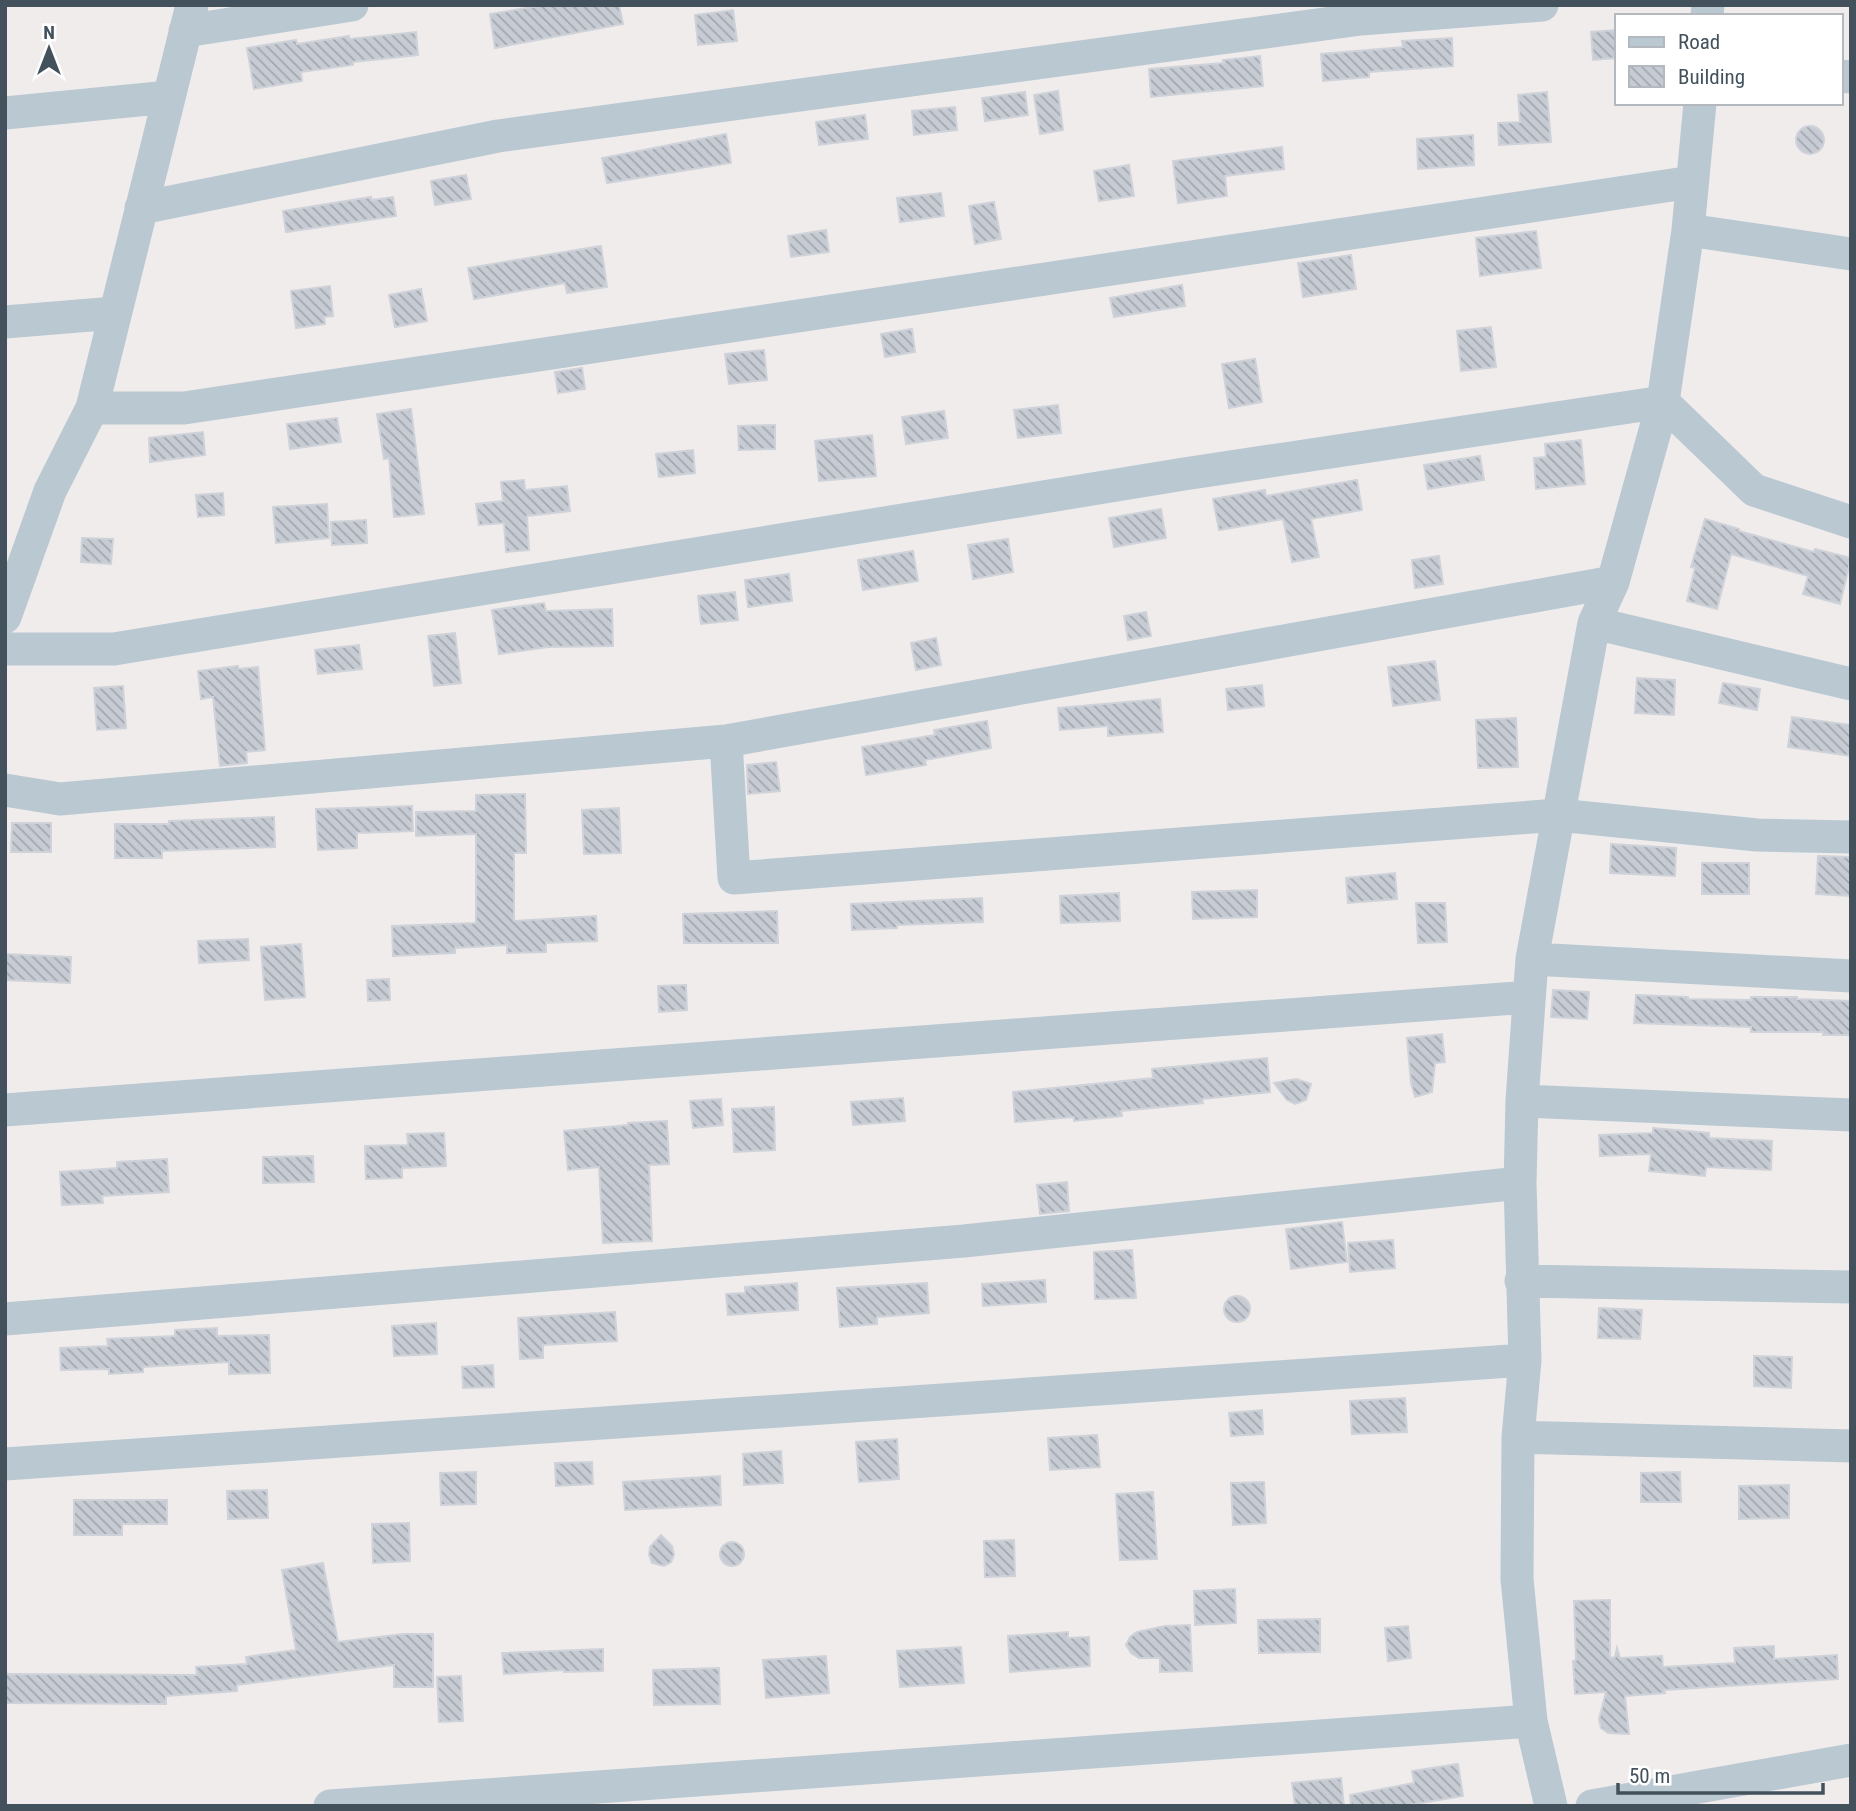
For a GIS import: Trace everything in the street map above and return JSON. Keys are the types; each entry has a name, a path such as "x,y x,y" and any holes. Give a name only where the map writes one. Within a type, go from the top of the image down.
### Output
{"street":[{"path":"5,617 50,491 92,408 188,18 352,5"},
{"path":"141,208 498,136 1361,19 1542,5"},
{"path":"5,113 169,97"},
{"path":"1551,1806 1531,1721 1517,1579 1518,1437 1525,1360 1520,1183 1522,1101 1532,960 1594,623 1613,582 1663,402 1688,230 1700,105"},
{"path":"92,408 197,406 1692,182"},
{"path":"1688,230 1851,254"},
{"path":"5,322 115,313"},
{"path":"1663,402 1754,490 1851,522"},
{"path":"5,649 114,649 1184,474 1663,402"},
{"path":"5,790 60,799 726,741 1613,582"},
{"path":"1594,623 1851,684"},
{"path":"726,741 734,878 1558,815 1756,835 1851,836"},
{"path":"1532,960 1851,976"},
{"path":"5,1110 1529,997"},
{"path":"1522,1101 1851,1115"},
{"path":"5,1319 964,1241 1520,1183"},
{"path":"1521,1281 1851,1287"},
{"path":"5,1464 1525,1360"},
{"path":"1518,1437 1851,1446"},
{"path":"330,1806 1531,1721"},
{"path":"1591,1806 1851,1760"}],"building":[{"path":"545,5 619,5 623,24 495,48 490,14"},
{"path":"733,10 737,41 698,45 695,15"},
{"path":"1615,30 1615,58 1593,60 1591,32"},
{"path":"416,32 418,55 353,62 353,65 301,72 302,81 254,89 247,48 296,40 297,44 349,36 349,39"},
{"path":"1452,38 1453,66 1369,72 1369,77 1323,81 1321,54 1403,47 1402,41"},
{"path":"1260,56 1263,86 1151,97 1149,69 1224,63 1223,60"},
{"path":"1058,91 1063,130 1040,134 1034,95"},
{"path":"1025,92 1028,115 985,121 982,98"},
{"path":"1547,92 1551,142 1499,145 1498,123 1520,122 1518,95"},
{"path":"955,107 957,130 914,135 912,111"},
{"path":"865,115 868,139 819,145 816,122"},
{"path":"1810,126 1820,130 1824,140 1820,150 1810,154 1800,150 1796,140 1800,130"},
{"path":"726,134 731,163 607,183 602,158"},
{"path":"1473,135 1474,165 1418,169 1417,139"},
{"path":"1282,147 1284,169 1225,176 1227,196 1178,203 1173,161"},
{"path":"1129,165 1134,196 1099,201 1094,171"},
{"path":"466,175 471,199 435,205 431,181"},
{"path":"941,193 944,216 900,222 897,198"},
{"path":"371,197 371,200 393,197 396,216 286,232 283,211"},
{"path":"994,202 1001,239 975,244 969,206"},
{"path":"826,230 829,252 791,257 788,236"},
{"path":"1536,231 1541,268 1480,276 1476,238"},
{"path":"601,246 607,287 567,293 565,283 474,299 468,268"},
{"path":"1351,255 1356,289 1303,297 1298,263"},
{"path":"1182,285 1185,306 1114,317 1110,298"},
{"path":"330,286 333,316 324,317 325,324 296,328 291,291"},
{"path":"421,289 427,321 395,327 389,295"},
{"path":"1491,327 1496,367 1461,371 1457,331"},
{"path":"912,329 915,352 885,357 881,334"},
{"path":"764,350 767,380 729,384 725,354"},
{"path":"1255,359 1262,402 1229,408 1222,364"},
{"path":"582,368 585,389 558,393 555,372"},
{"path":"1058,405 1061,433 1018,438 1014,410"},
{"path":"411,409 424,514 394,517 389,458 384,459 377,414"},
{"path":"944,411 948,438 906,444 902,417"},
{"path":"337,418 341,442 290,449 287,424"},
{"path":"775,425 775,449 739,450 738,426"},
{"path":"203,432 205,455 150,462 149,438"},
{"path":"872,435 876,476 819,481 815,441"},
{"path":"1581,440 1585,484 1536,489 1534,458 1546,457 1545,444"},
{"path":"693,450 695,473 659,477 656,454"},
{"path":"1480,456 1484,480 1428,489 1424,465"},
{"path":"524,480 525,490 567,486 570,511 527,516 529,550 506,552 504,523 479,525 476,504 503,501 501,482"},
{"path":"1357,480 1362,510 1311,519 1319,557 1292,562 1283,519 1219,530 1213,499 1265,490 1266,496"},
{"path":"223,493 224,515 198,517 196,495"},
{"path":"327,504 329,538 276,543 273,507"},
{"path":"1161,509 1166,538 1114,547 1109,518"},
{"path":"1705,519 1814,552 1815,549 1851,558 1840,604 1803,594 1808,576 1731,554 1717,609 1687,601 1695,568 1691,567"},
{"path":"366,520 367,543 332,545 331,522"},
{"path":"82,538 113,539 111,564 81,562"},
{"path":"1008,539 1013,572 973,579 968,545"},
{"path":"913,551 918,581 863,590 858,560"},
{"path":"1439,556 1443,584 1415,588 1412,560"},
{"path":"789,574 792,601 748,607 745,580"},
{"path":"735,592 738,620 701,624 698,596"},
{"path":"544,603 546,611 612,609 613,646 548,647 499,654 492,610"},
{"path":"1146,612 1151,636 1128,640 1124,616"},
{"path":"455,633 461,683 434,686 428,636"},
{"path":"936,638 941,665 916,670 911,643"},
{"path":"359,645 362,669 318,674 315,650"},
{"path":"1435,661 1440,700 1393,706 1388,667"},
{"path":"238,666 238,669 258,667 265,750 246,752 247,763 220,766 213,697 201,699 198,671"},
{"path":"1637,678 1675,680 1674,715 1635,713"},
{"path":"1723,683 1760,689 1757,710 1719,703"},
{"path":"1262,685 1264,706 1228,710 1226,689"},
{"path":"123,686 126,728 97,730 94,688"},
{"path":"1160,699 1163,732 1108,736 1108,726 1060,730 1058,708"},
{"path":"1792,717 1851,725 1851,756 1788,747"},
{"path":"1516,718 1518,767 1478,768 1476,720"},
{"path":"987,721 991,748 925,760 926,765 866,775 862,747 935,735 934,730"},
{"path":"776,762 780,791 748,794 747,765"},
{"path":"525,794 526,853 514,853 514,921 596,916 597,941 546,943 546,952 507,953 507,945 455,948 455,953 393,956 392,926 476,923 476,834 416,836 416,812 476,811 476,795"},
{"path":"412,806 413,831 357,833 357,848 318,850 316,809"},
{"path":"619,808 621,853 584,854 582,810"},
{"path":"274,817 275,847 162,851 162,858 115,858 115,824 169,824 169,821"},
{"path":"12,823 51,823 51,852 11,852"},
{"path":"1611,844 1676,848 1675,876 1610,873"},
{"path":"1818,856 1851,857 1851,896 1816,894"},
{"path":"1702,863 1749,863 1749,894 1702,894"},
{"path":"1395,873 1397,899 1348,903 1346,878"},
{"path":"1257,890 1257,917 1193,919 1192,892"},
{"path":"1119,893 1120,921 1061,923 1060,896"},
{"path":"982,898 983,922 897,925 897,928 852,930 851,904"},
{"path":"1416,903 1445,903 1447,942 1418,943"},
{"path":"777,911 778,943 684,943 683,914"},
{"path":"248,939 249,960 199,963 198,941"},
{"path":"301,944 305,997 265,1000 261,947"},
{"path":"5,954 71,957 70,983 5,980"},
{"path":"389,979 390,1000 368,1001 367,980"},
{"path":"686,985 687,1010 659,1012 658,986"},
{"path":"1553,990 1589,992 1587,1019 1551,1017"},
{"path":"1636,995 1688,999 1751,1000 1751,997 1797,997 1851,1001 1851,1035 1823,1035 1823,1032 1751,1032 1751,1027 1634,1023"},
{"path":"1442,1034 1445,1062 1435,1063 1432,1092 1415,1097 1407,1038"},
{"path":"1267,1058 1270,1092 1202,1099 1203,1103 1121,1111 1122,1116 1074,1121 1074,1117 1015,1122 1013,1092 1153,1078 1152,1069"},
{"path":"1296,1079 1311,1084 1306,1100 1295,1104 1287,1100 1274,1083"},
{"path":"903,1098 905,1121 853,1125 851,1102"},
{"path":"721,1099 723,1125 693,1128 690,1101"},
{"path":"774,1107 775,1150 734,1152 732,1109"},
{"path":"667,1121 669,1164 649,1165 652,1241 603,1243 599,1167 568,1170 564,1131"},
{"path":"1653,1128 1709,1133 1709,1138 1772,1141 1771,1170 1706,1167 1705,1176 1649,1171 1651,1154 1600,1156 1599,1135 1653,1133"},
{"path":"444,1133 446,1166 402,1168 402,1178 366,1179 365,1146 408,1145 407,1134"},
{"path":"313,1156 314,1182 263,1183 263,1157"},
{"path":"167,1159 169,1192 102,1196 103,1203 62,1205 60,1172 117,1168 117,1162"},
{"path":"1067,1182 1069,1211 1040,1214 1037,1185"},
{"path":"1342,1222 1347,1262 1291,1269 1286,1229"},
{"path":"1393,1240 1395,1268 1350,1272 1348,1243"},
{"path":"1132,1250 1136,1298 1095,1299 1094,1252"},
{"path":"1045,1280 1046,1302 983,1306 982,1284"},
{"path":"797,1283 798,1310 728,1315 726,1294 745,1293 745,1287"},
{"path":"927,1283 929,1313 877,1317 877,1324 840,1327 837,1288"},
{"path":"1237,1296 1246,1300 1250,1309 1246,1318 1237,1322 1228,1318 1224,1309 1228,1300"},
{"path":"1599,1308 1642,1310 1640,1339 1598,1338"},
{"path":"615,1312 617,1341 543,1345 543,1358 520,1359 518,1318"},
{"path":"436,1323 437,1354 394,1356 392,1326"},
{"path":"217,1328 217,1336 269,1335 270,1373 229,1374 229,1362 143,1367 143,1372 109,1374 109,1369 61,1370 60,1348 108,1346 107,1339 175,1336 175,1330"},
{"path":"1754,1356 1792,1357 1791,1388 1754,1386"},
{"path":"493,1365 494,1387 463,1388 462,1367"},
{"path":"1405,1398 1407,1432 1352,1434 1350,1401"},
{"path":"1262,1410 1263,1434 1231,1436 1229,1413"},
{"path":"1097,1435 1100,1467 1050,1470 1048,1438"},
{"path":"897,1439 899,1479 859,1482 856,1442"},
{"path":"781,1451 783,1483 744,1485 743,1454"},
{"path":"592,1462 593,1484 556,1486 555,1463"},
{"path":"476,1472 476,1504 441,1505 440,1473"},
{"path":"1680,1472 1681,1502 1641,1502 1641,1473"},
{"path":"720,1476 721,1505 625,1510 623,1482"},
{"path":"1264,1482 1266,1523 1233,1525 1231,1483"},
{"path":"1789,1485 1789,1518 1739,1519 1739,1486"},
{"path":"267,1490 268,1518 228,1519 227,1491"},
{"path":"1153,1492 1157,1559 1120,1560 1116,1494"},
{"path":"74,1500 167,1500 167,1524 122,1524 122,1535 74,1535"},
{"path":"409,1523 410,1561 373,1563 372,1524"},
{"path":"661,1535 672,1546 674,1555 671,1562 664,1566 652,1563 649,1555 650,1547"},
{"path":"1014,1540 1015,1576 985,1577 984,1541"},
{"path":"732,1542 741,1545 744,1554 741,1563 732,1566 723,1563 720,1554 723,1545"},
{"path":"323,1563 338,1642 403,1634 433,1634 433,1687 394,1687 394,1665 237,1685 237,1691 166,1696 166,1704 5,1703 5,1674 197,1675 196,1667 247,1664 246,1657 296,1650 282,1570"},
{"path":"1235,1589 1236,1623 1195,1625 1194,1591"},
{"path":"1610,1600 1610,1658 1615,1657 1617,1648 1620,1658 1662,1656 1663,1667 1735,1663 1734,1648 1774,1646 1774,1659 1837,1655 1838,1679 1664,1690 1665,1693 1625,1696 1629,1734 1608,1733 1601,1728 1599,1719 1606,1692 1575,1694 1573,1661 1576,1660 1574,1601"},
{"path":"1320,1619 1320,1652 1259,1653 1258,1620"},
{"path":"1190,1625 1192,1671 1160,1672 1160,1658 1139,1658 1131,1653 1126,1645 1130,1637 1137,1632 1165,1626"},
{"path":"1408,1626 1411,1658 1388,1661 1385,1628"},
{"path":"1068,1632 1068,1638 1089,1637 1090,1666 1010,1672 1008,1636"},
{"path":"961,1647 964,1683 900,1687 897,1651"},
{"path":"603,1649 603,1671 564,1670 504,1674 502,1653"},
{"path":"826,1656 829,1693 766,1698 763,1660"},
{"path":"719,1668 720,1704 654,1705 653,1670"},
{"path":"461,1676 463,1721 439,1722 437,1677"},
{"path":"1458,1764 1463,1796 1404,1806 1351,1806 1350,1795 1414,1783 1412,1771"},
{"path":"1341,1778 1344,1806 1295,1806 1292,1783"}]}
